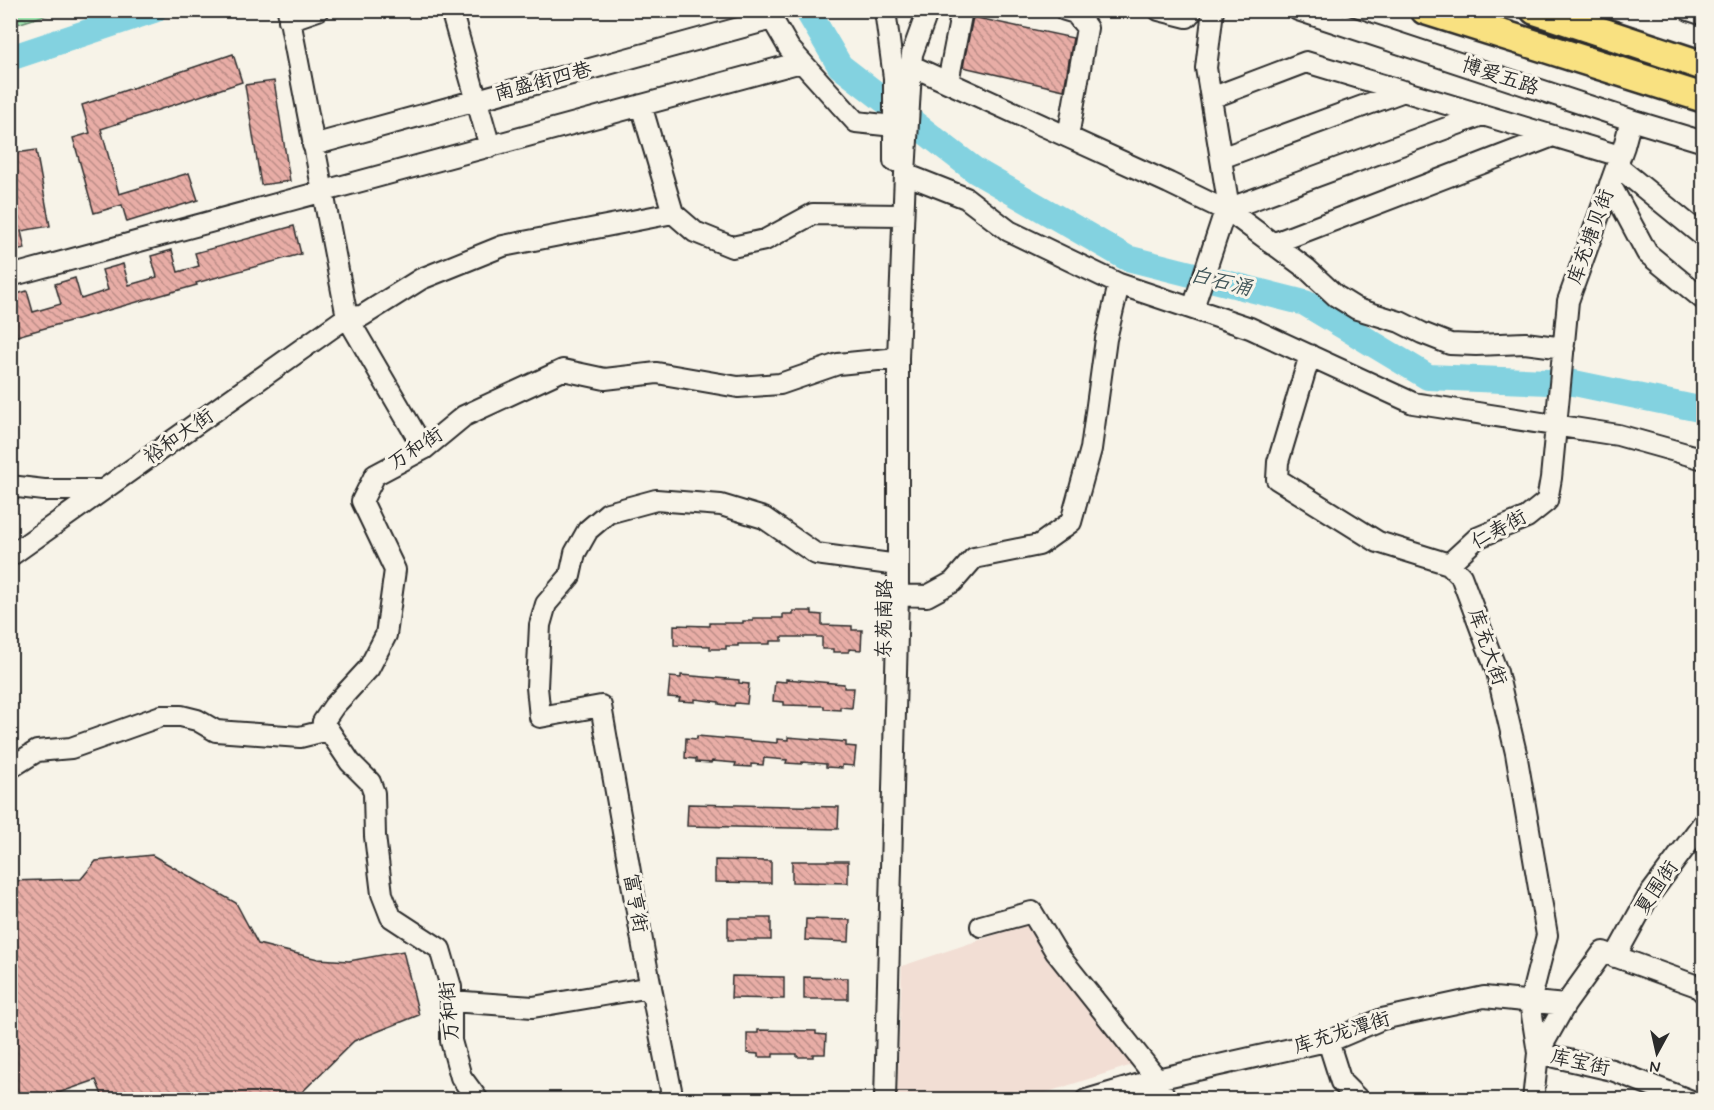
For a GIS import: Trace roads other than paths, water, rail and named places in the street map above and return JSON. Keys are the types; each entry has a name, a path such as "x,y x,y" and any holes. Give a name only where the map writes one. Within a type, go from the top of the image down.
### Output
{"highway":[{"path":"1425,10 1704,98"},
{"path":"1535,10 1704,66"}],"street":[{"path":"318,10 289,15 347,317 424,449"},
{"path":"451,10 490,147"},
{"path":"885,10 905,72"},
{"path":"770,15 789,48 856,122 898,138 905,72 928,10"},
{"path":"948,82 963,10"},
{"path":"1065,10 1075,13 1087,28 1068,137"},
{"path":"1159,10 1187,17 1194,10"},
{"path":"1195,300 1228,202 1206,68 1213,10"},
{"name":"博爱五路","path":"1298,10 1704,142"},
{"path":"1689,10 1704,15"},
{"name":"南盛街四巷","path":"313,145 770,15"},
{"path":"10,276 801,62"},
{"path":"1211,98 1306,62 1553,136 1616,169 1704,237"},
{"path":"905,72 948,82 1225,210 1307,269 1336,296 1357,309 1400,322 1450,344 1525,343 1564,352"},
{"path":"1221,158 1404,91"},
{"path":"641,105 673,213 695,232 732,247 765,240 813,214 898,216"},
{"path":"1225,210 1482,115"},
{"name":"库充塘贝街","path":"1555,425 1568,302 1616,169 1631,120"},
{"path":"1272,243 1553,136"},
{"name":"东苑南路","path":"898,138 905,174 898,216"},
{"name":"东苑南路","path":"875,1100 892,565 898,138"},
{"path":"1616,169 1647,253 1704,300"},
{"path":"905,174 966,198 1009,231 1119,284 1195,300 1413,403 1618,435 1704,459"},
{"name":"裕和大街","path":"10,556 347,317 362,316 421,279 503,246 673,213"},
{"path":"898,595 927,596 953,582 974,558 1039,545 1071,522 1091,449 1106,339 1119,284"},
{"path":"1310,355 1278,462 1277,479 1378,542 1449,564"},
{"name":"万和街","path":"478,1100 461,1077 451,1041 451,987 441,949 391,917 382,894 372,787 370,782 350,762 322,722 369,668 386,635 395,570 362,501 375,475 424,449 464,416 563,370 605,379 657,373 738,387 780,384 838,364 894,358"},
{"name":"仁寿街","path":"1449,564 1476,538 1527,517 1547,501 1555,425"},
{"path":"10,486 44,490 103,490"},
{"name":"富亨街","path":"673,1100 601,706 540,717 537,687 540,626 546,604 570,576 575,553 588,530 608,513 656,500 722,505 764,518 816,554 892,565"},
{"name":"库充大街","path":"1449,564 1461,576 1497,672 1516,753 1547,935 1530,1002 1538,1053 1533,1100"},
{"name":"东苑南路","path":"885,1100 898,595 892,565"},
{"path":"10,768 37,751 71,748 161,716 181,716 198,720 216,730 226,731 300,737 328,730"},
{"name":"夏围街","path":"1609,955 1648,897 1704,822"},
{"path":"981,926 1032,912 1056,952 1157,1079 1166,1100"},
{"path":"1609,955 1697,986 1704,993"},
{"name":"库充大街","path":"1538,1053 1565,1005 1609,955"},
{"path":"451,1002 533,1007 651,987"},
{"name":"库充龙潭街","path":"1086,1100 1157,1079 1328,1041 1382,1019 1484,997 1565,1005"},
{"path":"1328,1041 1341,1082 1359,1100"},
{"name":"库宝街","path":"1538,1053 1612,1070 1689,1100"}],"waterway":[{"path":"10,58 154,10"},
{"name":"白石涌","path":"807,10 840,66 976,171 1127,258 1305,303 1428,377 1574,383 1704,410"}]}
